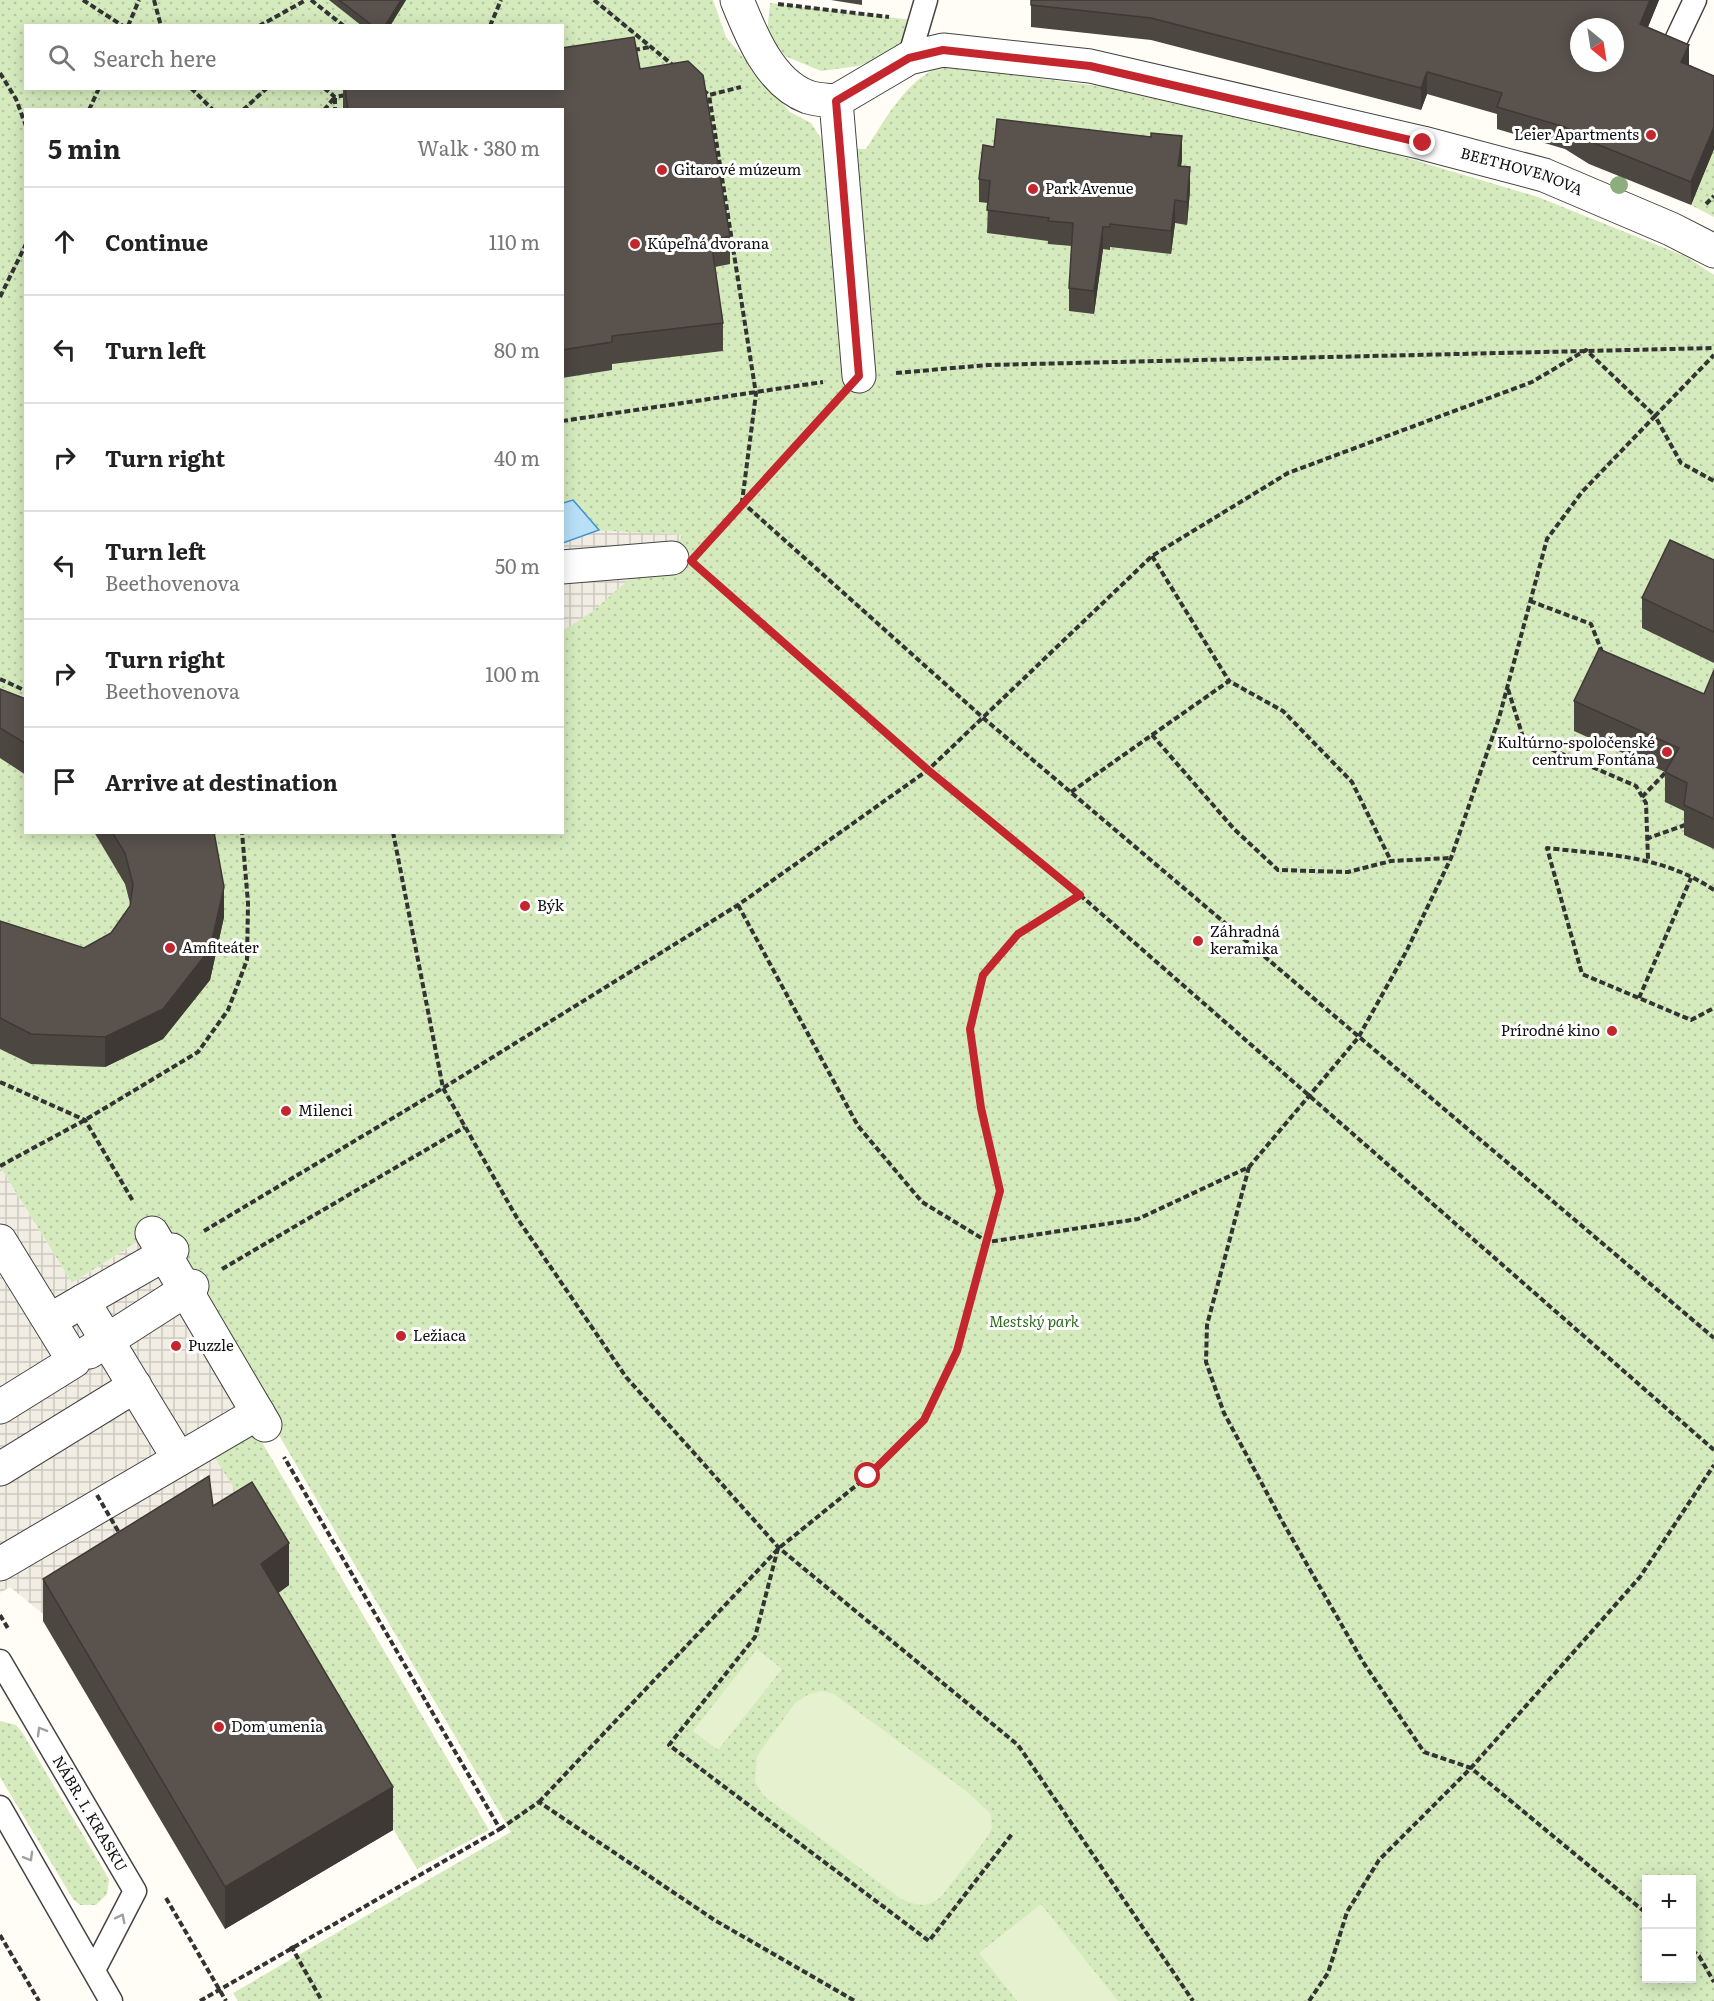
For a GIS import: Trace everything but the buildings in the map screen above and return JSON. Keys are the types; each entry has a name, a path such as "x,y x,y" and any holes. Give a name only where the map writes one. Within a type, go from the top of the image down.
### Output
{"street":[{"path":"737,0 752,37 778,76 807,96 836,101 859,376"},
{"name":"BEETHOVENOVA","path":"836,101 909,58 943,50 1090,66 1423,143 1544,174 1671,229 1714,251"},
{"path":"564,567 690,560"},
{"path":"0,1241 74,1361"},
{"path":"0,1564 179,1459 261,1419 189,1288 163,1246 50,1321"},
{"path":"0,1407 189,1288"},
{"path":"83,1301 179,1459"},
{"path":"0,1469 135,1386"}],"lane":[{"path":"909,58 926,0"},
{"path":"1677,38 1695,0"},
{"name":"NÁBR. I. KRASKU","path":"0,1661 135,1891 94,1970"},
{"path":"0,1807 111,2001"}],"path":[{"path":"83,0 120,24"},
{"path":"129,24 139,0"},
{"path":"154,0 160,24"},
{"path":"263,24 306,0"},
{"path":"311,0 341,24"},
{"path":"491,24 501,0"},
{"path":"594,0 676,68"},
{"path":"629,51 651,47"},
{"path":"0,72 16,99 24,121"},
{"path":"710,95 778,76"},
{"path":"701,88 710,95 756,394 742,502"},
{"path":"90,108 98,90"},
{"path":"193,90 211,108"},
{"path":"245,108 265,90"},
{"path":"326,90 335,97"},
{"path":"326,108 335,97 356,94"},
{"path":"335,97 335,108"},
{"path":"0,297 24,248"},
{"path":"564,421 756,394 859,376 988,365 1714,348"},
{"path":"1586,350 1655,416 1681,463 1714,481"},
{"path":"0,1082 85,1120 163,1246 443,1088 738,905 928,770 981,716 1152,556 1288,473 1532,382 1586,350"},
{"path":"738,905 858,1126 922,1202 988,1242 1138,1219 1249,1167 1358,1038 1406,952 1451,858 1507,688 1547,539 1582,492 1714,355"},
{"path":"859,376 690,560 928,770 1080,895 1309,1098 1714,1450"},
{"path":"742,502 981,716 1714,1338"},
{"path":"1152,556 1229,681 1283,711 1352,782 1391,861"},
{"path":"1530,601 1591,624 1603,655"},
{"path":"0,679 24,690"},
{"path":"1071,792 1229,681"},
{"path":"1507,688 1523,736 1636,786 1646,803 1648,859"},
{"path":"1152,735 1234,829 1278,870 1348,872 1391,861 1451,858"},
{"path":"1642,797 1666,772"},
{"path":"1646,839 1685,825"},
{"path":"0,1166 85,1120 198,1052 228,1010 247,960 248,903 242,834"},
{"path":"393,834 443,1088 518,1218 626,1377 779,1548 1018,1745 1193,2001"},
{"path":"1714,890 1648,859 1547,848 1582,974 1690,1020 1714,1008"},
{"path":"1639,998 1692,878"},
{"path":"200,2001 291,1946 500,1829 539,1802 779,1548 868,1476 924,1420 957,1351 1000,1191 981,1108 970,1029 983,975 1018,934 1080,895"},
{"path":"189,1288 465,1127"},
{"path":"1249,1167 1207,1325 1206,1362 1224,1413 1282,1521 1363,1662 1424,1752 1471,1768 1642,1909"},
{"path":"261,1419 500,1829"},
{"path":"1309,2001 1315,1996 1328,1973 1347,1912 1378,1860 1471,1768 1640,1577 1714,1465"},
{"path":"97,1495 125,1544"},
{"path":"779,1548 755,1637 669,1745 928,1941 1012,1834"},
{"path":"539,1802 716,1921 855,2001"},
{"path":"0,1935 39,2001"},
{"path":"291,1946 322,2001"},
{"path":"1696,1953 1714,1982"}],"green space":[{"name":"Mestský park","path":"0,0 713,0 726,37 790,112 811,123 827,148 866,149 906,91 916,81 940,66 1146,92 1350,141 1538,197 1687,257 1714,275 1714,2001 238,2001 233,1993 511,1832 197,1295 152,1233 72,1283 0,1167"},
{"path":"770,3 913,20 896,52 858,66 821,71 785,56 767,33"},
{"path":"1714,149 1714,217 1691,205"},
{"path":"256,1432 489,1830 417,1869 239,1568 278,1593 282,1590 214,1456"},
{"path":"757,1649 782,1669 718,1750 693,1731"},
{"path":"822,1691 834,1694 965,1790 991,1814 992,1828 988,1836 936,1901 922,1905 901,1899 764,1796 755,1782 757,1756 795,1703 809,1694"},
{"path":"0,1721 16,1725 22,1732 109,1879 107,1894 96,1905 80,1905 73,1899 0,1777"},
{"path":"1041,1904 1118,2001 1017,2001 979,1953"}],"shaded area":[{"path":"599,530 682,535 668,565 640,570 593,611 564,630 564,542"},
{"path":"0,1167 72,1283 160,1228 271,1422 214,1456 245,1506 209,1517 202,1474 200,1477 205,1520 48,1618 10,1587 0,1593"}],"water":[{"path":"573,500 599,530 564,543 564,503"}],"place":[{"name":"Leier Apartments","path":"1651,135"},
{"name":"Gitarové múzeum","path":"662,170"},
{"name":"Park Avenue","path":"1033,189"},
{"name":"Kúpeľná dvorana","path":"635,244"},
{"name":"Kultúrno-spoločenské centrum Fontána","path":"1667,752"},
{"name":"Býk","path":"525,906"},
{"name":"Záhradná keramika","path":"1198,941"},
{"name":"Amfiteáter","path":"170,948"},
{"name":"Prírodné kino","path":"1612,1031"},
{"name":"Milenci","path":"286,1111"},
{"name":"Ležiaca","path":"401,1336"},
{"name":"Puzzle","path":"176,1346"},
{"name":"Dom umenia","path":"219,1727"}],"route":[{"path":"868,1476 924,1420 957,1351 1000,1191 981,1108 970,1029 983,975 1018,934 1080,895 928,770 691,561 742,502 859,376 836,101 909,58 943,50 1090,66 1423,143"}]}
